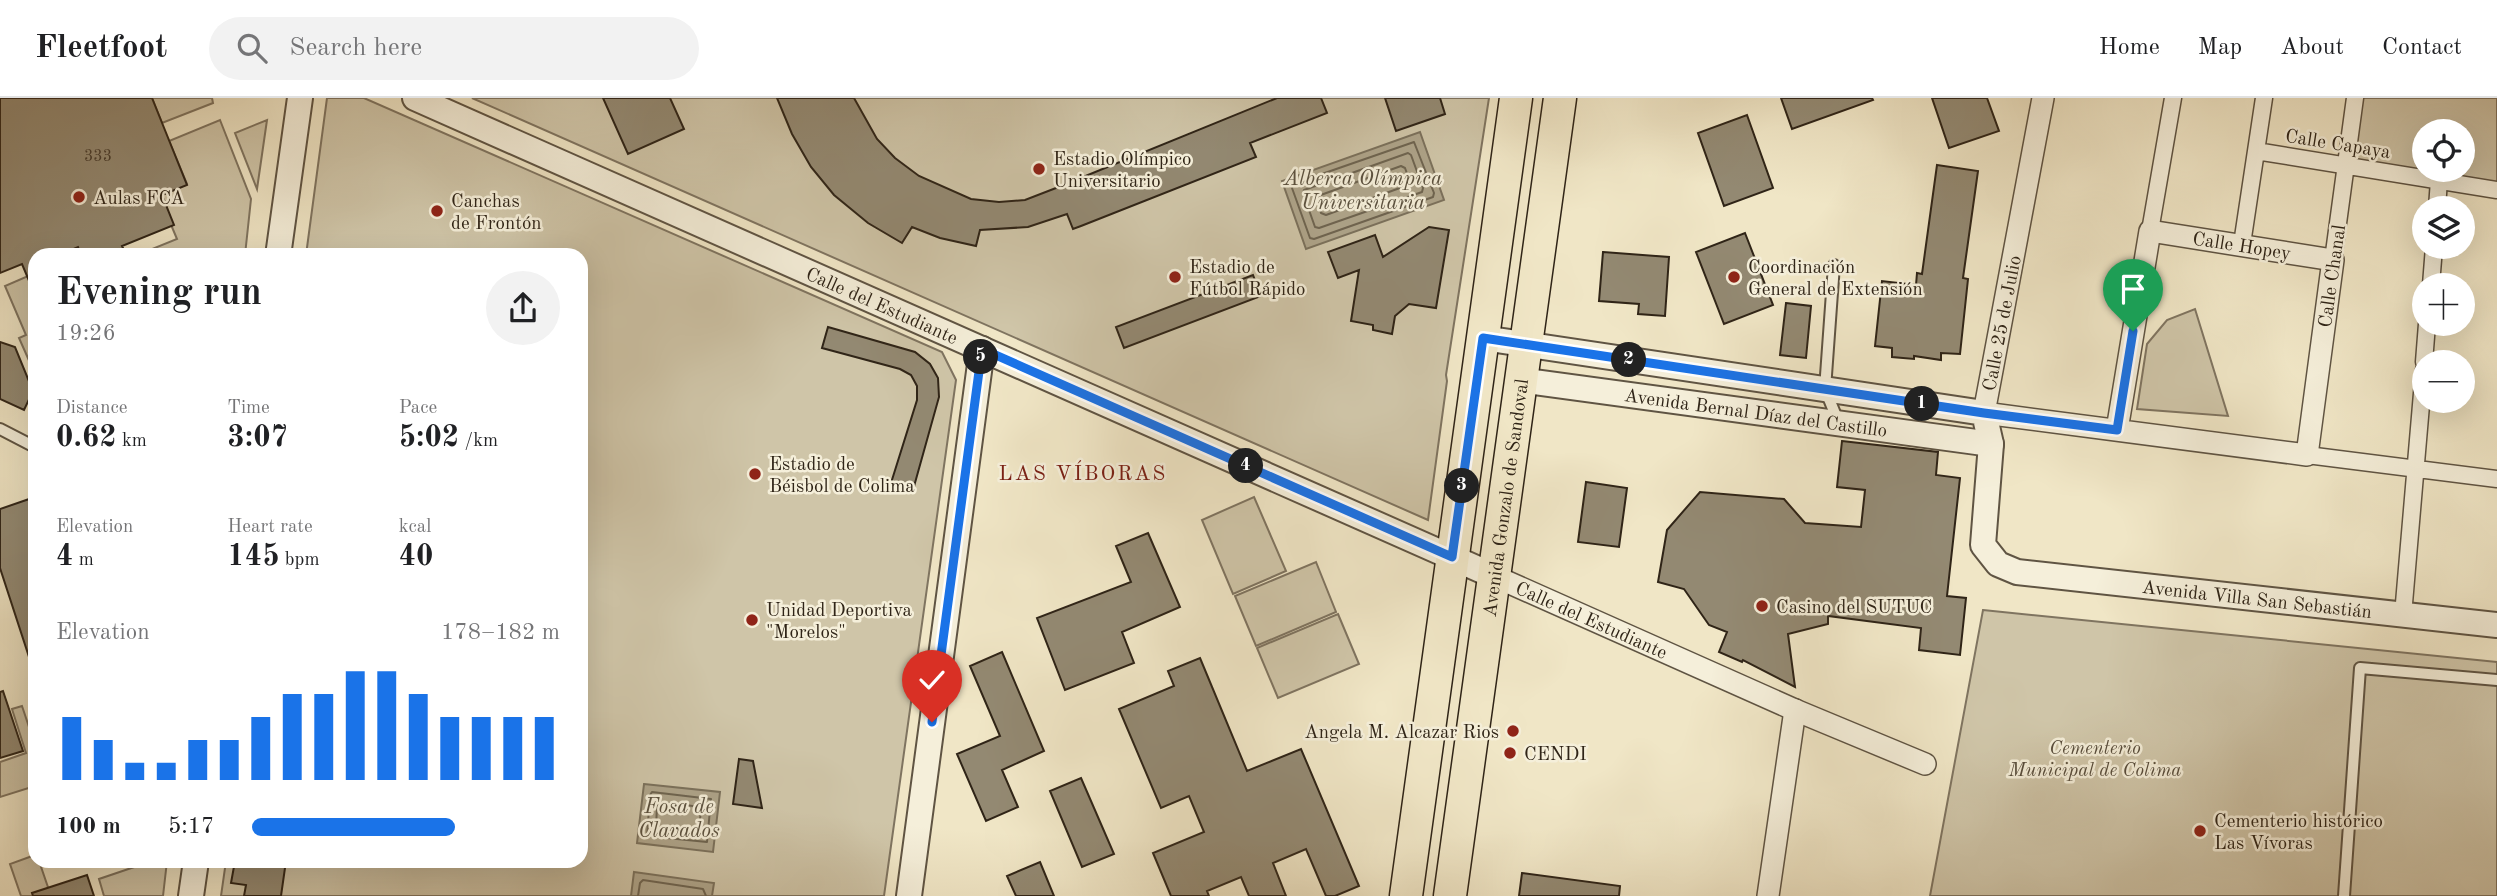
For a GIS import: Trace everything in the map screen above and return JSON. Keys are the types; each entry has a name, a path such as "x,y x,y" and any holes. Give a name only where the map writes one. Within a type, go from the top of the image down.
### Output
{"main road":[{"path":"1406,896 1516,98"},
{"name":"Avenida Gonzalo de Sandoval","path":"1450,896 1560,98"}],"street":[{"path":"279,248 300,98"},
{"name":"Calle del Estudiante","path":"415,98 1795,710 1925,764"},
{"name":"Calle 25 de Julio","path":"2017,572 1998,564 1983,545 1991,444 1984,413 2043,98"},
{"path":"2117,430 2173,98"},
{"path":"2242,244 2264,98"},
{"name":"Calle Chanal","path":"2306,455 2355,98"},
{"name":"Calle Capaya","path":"2256,151 2412,176"},
{"name":"Calle Capaya","path":"2451,182 2497,190"},
{"name":"Calle Hopey","path":"2150,231 2333,260"},
{"name":"Avenida Bernal Díaz del Castillo","path":"1483,338 1984,413"},
{"path":"909,896 982,349"},
{"name":"Avenida Bernal Díaz del Castillo","path":"1520,380 1991,444"},
{"path":"1984,413 2497,479"},
{"path":"2403,615 2421,413"},
{"name":"Avenida Villa San Sebastián","path":"2017,572 2497,625"},
{"path":"1768,896 1795,710"},
{"path":"191,896 195,868"}],"lane":[{"path":"1834,265 1825,389 1839,424"},
{"path":"0,429 28,443"},
{"path":"2344,896 2360,668 2497,680"}],"green space":[{"path":"152,98 212,98 213,103 162,123"},
{"name":"Unidad Deportiva \"Morelos\"","path":"327,98 364,98 942,352 956,380 884,896 221,896 225,868 588,868 588,248 307,248"},
{"path":"472,98 1489,98 1446,375 1428,520"},
{"path":"2361,98 2497,98 2497,185 2475,181 2475,119 2412,119 2412,170 2351,160"},
{"path":"220,120 251,199 246,248 154,248 177,239 159,196 187,184 169,141"},
{"path":"267,120 257,189 235,133"},
{"path":"28,276 28,358 19,338 26,335 5,286"},
{"path":"2195,309 2228,416 2137,409 2147,344 2167,320"},
{"path":"1254,497 1286,571 1233,594 1202,520"},
{"path":"1316,562 1336,612 1256,646 1235,596"},
{"name":"Cementerio Municipal de Colima","path":"1983,610 2497,662 2497,896 1930,896"},
{"path":"1338,614 1359,664 1278,698 1257,648"},
{"path":"22,706 28,724 28,788 0,797 0,762 26,753 12,709"},
{"path":"28,858 28,868 41,868 51,896 21,896 10,864"},
{"path":"131,868 166,868 163,896 104,896 99,879"}],"water":[{"name":"Alberca Olímpica Universitaria","path":"1420,132 1444,200 1306,249 1282,181"},
{"name":"Fosa de Clavados","path":"644,784 720,792 713,852 637,843"},
{"path":"634,872 714,883 712,896 631,896"}],"building":[{"path":"0,98 152,98 187,185 162,195 174,225 122,246 123,248 28,248 28,278 22,264 0,273"},
{"path":"603,98 670,98 684,129 628,154"},
{"path":"777,98 854,98 877,139 895,158 919,176 971,199 999,202 1025,200 1277,98 1321,98 1327,113 1250,143 1256,157 1081,226 1073,229 1067,214 1028,227 980,230 976,246 940,238 912,227 902,243 868,223 834,195 811,167 792,134"},
{"path":"1385,98 1440,98 1445,114 1396,131"},
{"path":"1781,98 1872,98 1873,100 1792,129"},
{"path":"1932,98 1987,98 1999,131 1949,148"},
{"path":"1747,115 1773,188 1724,206 1698,133"},
{"path":"1937,165 1978,171 1963,278 1968,279 1960,354 1941,353 1941,360 1914,356 1914,359 1892,357 1892,348 1875,346 1882,281 1916,285 1917,273 1922,274"},
{"path":"1429,227 1449,230 1436,308 1409,304 1395,316 1392,334 1373,330 1373,325 1351,321 1359,270 1338,278 1328,252 1375,235 1383,257"},
{"name":"Coordinación General de Extensión","path":"1745,233 1773,305 1724,324 1696,252"},
{"path":"1603,252 1669,257 1665,316 1638,314 1639,304 1599,301"},
{"path":"1253,275 1261,296 1124,348 1116,327"},
{"path":"1786,303 1811,306 1806,358 1780,355"},
{"path":"828,327 915,352 930,364 938,378 939,397 913,490 891,483 917,400 917,386 911,375 900,369 822,348"},
{"path":"0,342 15,347 28,379 28,402 24,410 0,399"},
{"path":"1842,441 1938,452 1936,475 1960,478 1947,596 1966,598 1960,655 1919,650 1921,628 1828,616 1828,624 1788,634 1795,687 1743,660 1742,662 1719,652 1727,632 1709,625 1684,589 1658,582 1667,530 1700,492 1784,499 1805,523 1861,527 1865,490 1837,487"},
{"path":"1586,482 1627,488 1619,547 1578,542"},
{"path":"28,499 28,654 0,568 0,509"},
{"path":"1148,533 1180,607 1122,632 1134,663 1065,690 1037,618 1131,582 1116,546"},
{"path":"1002,652 1044,751 1002,770 1018,807 986,821 957,754 1000,736 970,666"},
{"path":"1200,658 1247,771 1301,749 1359,886 1335,896 1326,896 1306,849 1273,863 1286,896 1249,896 1241,877 1207,891 1209,896 1171,896 1153,853 1204,832 1189,796 1161,808 1119,709 1174,686 1168,671"},
{"path":"3,691 23,751 0,758 0,692"},
{"path":"739,759 753,761 762,808 733,804"},
{"path":"1081,778 1114,854 1082,867 1050,791"},
{"path":"1040,862 1054,896 1016,896 1007,876"},
{"path":"234,868 285,868 281,896 244,896 246,885 231,883"},
{"path":"1522,873 1620,886 1619,896 1519,896"},
{"path":"87,875 94,896 33,896 32,893"}],"place":[{"name":"Estadio Olímpico Universitario","path":"1039,169"},
{"name":"Aulas FCA","path":"79,197"},
{"name":"Canchas de Frontón","path":"437,211"},
{"name":"Estadio de Fútbol Rápido","path":"1175,277"},
{"name":"Coordinación General de Extensión","path":"1734,277"},
{"name":"Estadio de Béisbol de Colima","path":"755,474"},
{"name":"Casino del SUTUC","path":"1762,606"},
{"name":"Unidad Deportiva \"Morelos\"","path":"752,620"},
{"name":"Angela M. Alcazar Rios","path":"1513,731"},
{"name":"CENDI","path":"1510,753"},
{"name":"Cementerio histórico Las Vívoras","path":"2200,831"}],"district":[{"name":"LAS VÍBORAS","path":"1083,473"}],"route":[{"path":"932,722 982,349 1452,557 1483,338 1984,413 2117,430 2133,331"}]}
